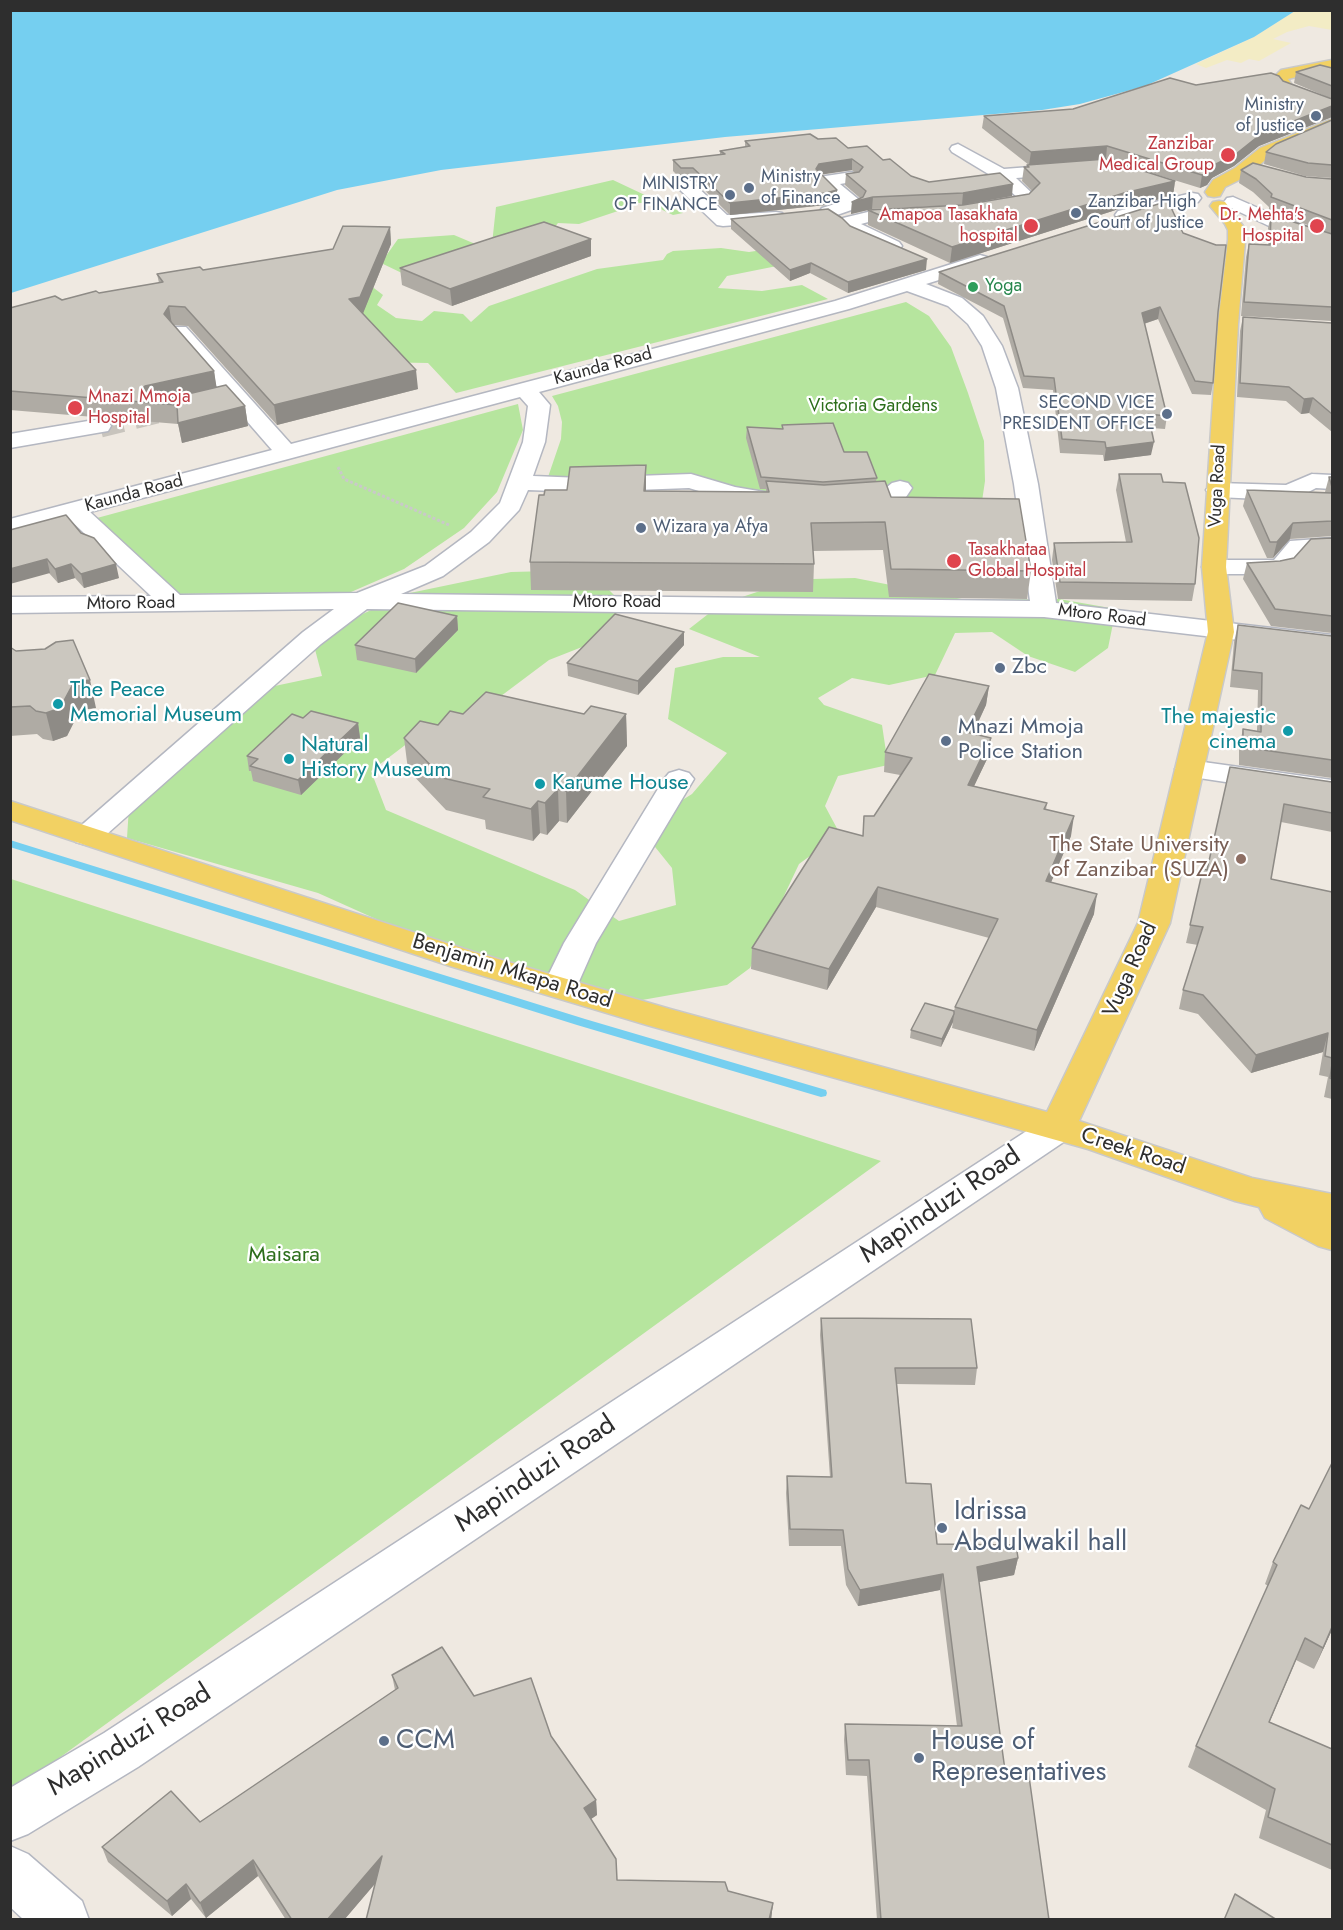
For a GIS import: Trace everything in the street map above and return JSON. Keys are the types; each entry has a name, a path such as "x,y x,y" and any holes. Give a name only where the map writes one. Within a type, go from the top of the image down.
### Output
{"main road":[{"path":"1332,64 1286,73 1280,78 1287,88 1332,106"},
{"path":"1193,196 1202,204 1223,199 1219,184 1247,167 1266,151 1332,124"},
{"name":"Vuga Road","path":"1038,1122 1154,923 1221,632 1214,567 1228,324 1237,230 1223,199"},
{"name":"Benjamin Mkapa Road","path":"10,810 462,959 659,1017 1038,1122"},
{"name":"Creek Road","path":"1038,1122 1098,1139 1248,1191 1332,1208"},
{"name":"Creek Road","path":"1248,1191 1332,1236"}],"street":[{"path":"1311,68 1332,74"},
{"path":"958,149 1001,174 1027,197 1026,200 974,210"},
{"path":"1247,167 1270,173"},
{"path":"1001,174 1082,168"},
{"path":"852,177 825,181 854,203 872,207 885,216"},
{"path":"685,185 723,221 791,215"},
{"path":"1172,187 1193,196"},
{"path":"1223,199 1254,192"},
{"path":"1107,221 1193,196"},
{"path":"1223,199 1275,222 1332,241"},
{"path":"854,203 820,212 849,222 856,230 910,253"},
{"path":"849,222 861,218 933,214"},
{"name":"Kaunda Road","path":"10,526 842,305 994,256"},
{"path":"929,262 949,271"},
{"path":"907,284 955,302 976,320 992,346 1007,388 1022,463 1044,609"},
{"path":"1228,324 1251,325"},
{"path":"179,331 287,453"},
{"path":"87,836 312,638 361,601 434,571 480,537 510,505 534,442 539,405 524,388"},
{"path":"213,399 235,394"},
{"path":"10,441 100,426"},
{"path":"520,483 582,485 692,481 732,494 790,501"},
{"path":"1218,490 1280,493 1291,492 1312,481 1332,482"},
{"path":"822,503 887,498 898,492 900,488"},
{"path":"74,510 173,603"},
{"path":"1214,567 1281,567 1299,546 1332,545"},
{"name":"Mtoro Road","path":"10,605 361,601 1044,609 1332,644"},
{"path":"1189,770 1332,789"},
{"path":"560,986 580,943 679,779"},
{"name":"Mapinduzi Road","path":"10,1816 121,1750 1038,1122"},
{"path":"10,1872 63,1920"}],"path":[{"path":"325,443 344,479 480,537"}],"green space":[{"path":"613,180 683,213 673,215 648,203 631,203 626,205 627,208 579,224 558,223 554,228 492,244 496,207"},
{"path":"454,235 492,251 406,275 381,263 398,239"},
{"path":"721,248 749,252 762,250 782,265 727,276 718,288 762,291 802,285 828,299 456,393 428,363 374,362 346,324 362,279 383,295 377,305 396,318 422,321 434,311 463,314 471,322 489,306 597,269 663,260 673,251"},
{"name":"Victoria Gardens","path":"906,302 929,316 951,347 968,393 984,441 985,481 981,508 547,480 561,439 562,422 558,406 552,396"},
{"path":"518,404 523,430 497,492 464,528 404,569 351,592 173,594 97,518"},
{"path":"589,570 620,601 610,636 549,660 481,711 421,733 371,771 386,810 575,890 619,921 676,905 672,868 639,827 692,794 727,753 668,719 675,668 723,657 760,657 689,629 721,604 760,591 812,579 855,578 967,600 1059,599 1116,609 1108,648 1075,672 1028,656 992,632 955,633 935,675 889,685 852,678 818,698 824,705 882,725 888,765 838,776 825,806 840,834 799,864 750,968 727,985 625,1003 396,928 318,893 127,838 129,807 270,687 322,676 312,638 405,594 511,572"},
{"name":"Maisara","path":"11,879 881,1161 11,1793"}],"sand":[{"path":"1295,11 1332,11 1332,30 1309,26 1287,32 1273,39 1291,43 1259,61 1249,59 1241,63 1227,60 1206,68 1196,64 1254,37"}],"water":[{"path":"11,11 1295,11 1254,37 1145,86 1080,104 1042,110 725,137 441,170 337,190 11,293"}],"building":[{"path":"1320,65 1332,68 1332,86 1296,72"},
{"path":"1271,73 1279,76 1283,81 1332,99 1332,106 1261,134 1236,154 1214,165 1209,173 1202,175 1107,146 1031,152 984,116 1073,109 1170,78 1196,85"},
{"path":"1332,120 1332,165 1308,163 1266,152 1276,144"},
{"path":"810,134 818,139 836,138 848,148 867,146 883,160 890,159 911,176 929,182 1000,173 1013,184 963,193 873,197 852,202 863,197 866,191 846,174 859,172 863,167 852,159 819,164 816,169 837,190 730,203 693,168 681,168 673,160 725,154 720,151 750,146 745,141"},
{"path":"1106,159 1175,181 1124,193 952,247 868,210 963,205 1029,194 1040,183 1024,167 1029,167 1027,165"},
{"path":"1253,163 1306,177 1332,179 1332,220 1271,197 1272,194 1256,179 1241,170"},
{"path":"1168,201 1183,233 1216,245 1226,245 1213,383 1195,381 1160,307 1142,313 1167,416 1148,414 1154,442 1106,448 1105,442 1062,439 1054,378 1024,376 1004,306 939,272"},
{"path":"828,209 850,226 927,259 848,282 811,263 790,270 731,219"},
{"path":"1271,215 1332,234 1332,307 1244,302 1249,244 1270,245"},
{"path":"544,222 591,239 450,289 400,268 495,237"},
{"path":"343,226 390,227 360,297 349,299 416,370 274,405 185,307 169,306 164,314 214,371 145,386 140,391 143,399 154,402 226,385 245,406 178,423 177,405 10,391 10,308 55,296 62,300 96,291 99,293 163,282 157,274 200,267 203,270 333,249"},
{"path":"1243,317 1332,323 1332,414 1313,398 1304,399 1289,387 1240,383"},
{"path":"833,423 844,452 867,452 877,478 823,482 761,477 747,427 783,429 782,425"},
{"path":"646,465 644,491 769,492 766,481 824,485 885,481 891,497 1019,499 1031,571 891,569 885,522 811,523 814,564 530,562 539,495 544,495 545,490 567,490 570,467"},
{"path":"1119,474 1161,474 1163,482 1185,483 1199,538 1195,584 1060,582 1054,543 1132,542"},
{"path":"1247,490 1332,493 1332,521 1293,523 1277,542 1270,542"},
{"path":"66,515 81,533 94,538 116,564 81,574 71,564 55,569 47,559 10,569 10,530"},
{"path":"1332,538 1332,616 1275,609 1247,563 1294,558 1311,539"},
{"path":"398,603 457,616 415,659 355,645"},
{"path":"615,614 684,632 638,681 567,663"},
{"path":"1238,625 1332,636 1332,760 1243,747 1243,729 1261,732 1262,673 1233,670"},
{"path":"73,640 90,680 74,682 60,708 46,713 36,711 30,706 10,707 10,647 16,651 45,649 56,642"},
{"path":"929,674 989,686 966,732 991,738 968,785 1047,803 1044,809 1074,816 1046,881 1097,894 1037,1030 955,1007 998,919 878,887 829,969 752,948 829,827 863,836 864,816 874,816 912,758 885,752"},
{"path":"486,692 584,714 591,706 626,714 566,791 558,789 545,803 538,801 531,809 483,797 490,789 443,778 404,738 420,721 438,725 450,711 463,714"},
{"path":"311,711 358,723 298,780 250,766 258,759 247,756 292,714 303,718"},
{"path":"1230,767 1332,782 1332,813 1284,804 1271,879 1332,892 1332,1058 1325,1056 1328,1033 1256,1055 1203,995 1183,990 1203,927 1190,925 1203,869 1207,870"},
{"path":"925,1003 954,1011 942,1039 911,1030"},
{"path":"821,1318 971,1319 977,1368 895,1368 906,1483 931,1484 937,1544 1016,1545 1018,1558 977,1567 1005,1770 1028,1769 1049,1920 881,1920 869,1760 848,1760 845,1724 962,1726 943,1574 860,1590 848,1569 843,1530 790,1529 787,1476 832,1477"},
{"path":"1332,1463 1332,1627 1323,1648 1305,1638 1269,1722 1332,1749 1332,1845 1268,1817 1275,1789 1196,1746 1277,1565 1273,1562 1301,1505 1309,1509"},
{"path":"442,1647 474,1696 531,1678 551,1736 596,1800 584,1808 616,1859 617,1880 725,1882 728,1891 773,1903 769,1920 366,1920 382,1856 327,1920 292,1920 253,1860 200,1903 186,1884 167,1901 102,1847 171,1791 200,1822 398,1688 392,1675"},
{"path":"1235,1894 1277,1920 1224,1920"}],"waterway":[{"path":"10,843 581,1022 821,1093"}],"tunnel":[{"path":"100,426 157,412"}],"place":[{"name":"Ministry of Justice","path":"1316,116"},
{"name":"Zanzibar Medical Group","path":"1228,155"},
{"name":"Ministry of Finance","path":"749,188"},
{"name":"MINISTRY OF FINANCE","path":"730,195"},
{"name":"Zanzibar High Court of Justice","path":"1076,213"},
{"name":"Amapoa Tasakhata hospital","path":"1031,226"},
{"name":"Dr. Mehta's Hospital","path":"1317,226"},
{"name":"Yoga","path":"973,287"},
{"name":"Mnazi Mmoja Hospital","path":"75,408"},
{"name":"SECOND VICE PRESIDENT OFFICE","path":"1167,414"},
{"name":"Wizara ya Afya","path":"641,528"},
{"name":"Tasakhataa Global Hospital","path":"954,561"},
{"name":"Zbc","path":"1000,668"},
{"name":"The Peace Memorial Museum","path":"58,704"},
{"name":"The majestic cinema","path":"1288,731"},
{"name":"Mnazi Mmoja Police Station","path":"946,741"},
{"name":"Natural History Museum","path":"289,759"},
{"name":"Karume House","path":"540,784"},
{"name":"The State University of Zanzibar (SUZA)","path":"1241,859"},
{"name":"Idrissa Abdulwakil hall","path":"942,1528"},
{"name":"CCM","path":"384,1741"},
{"name":"House of Representatives","path":"919,1758"}]}
